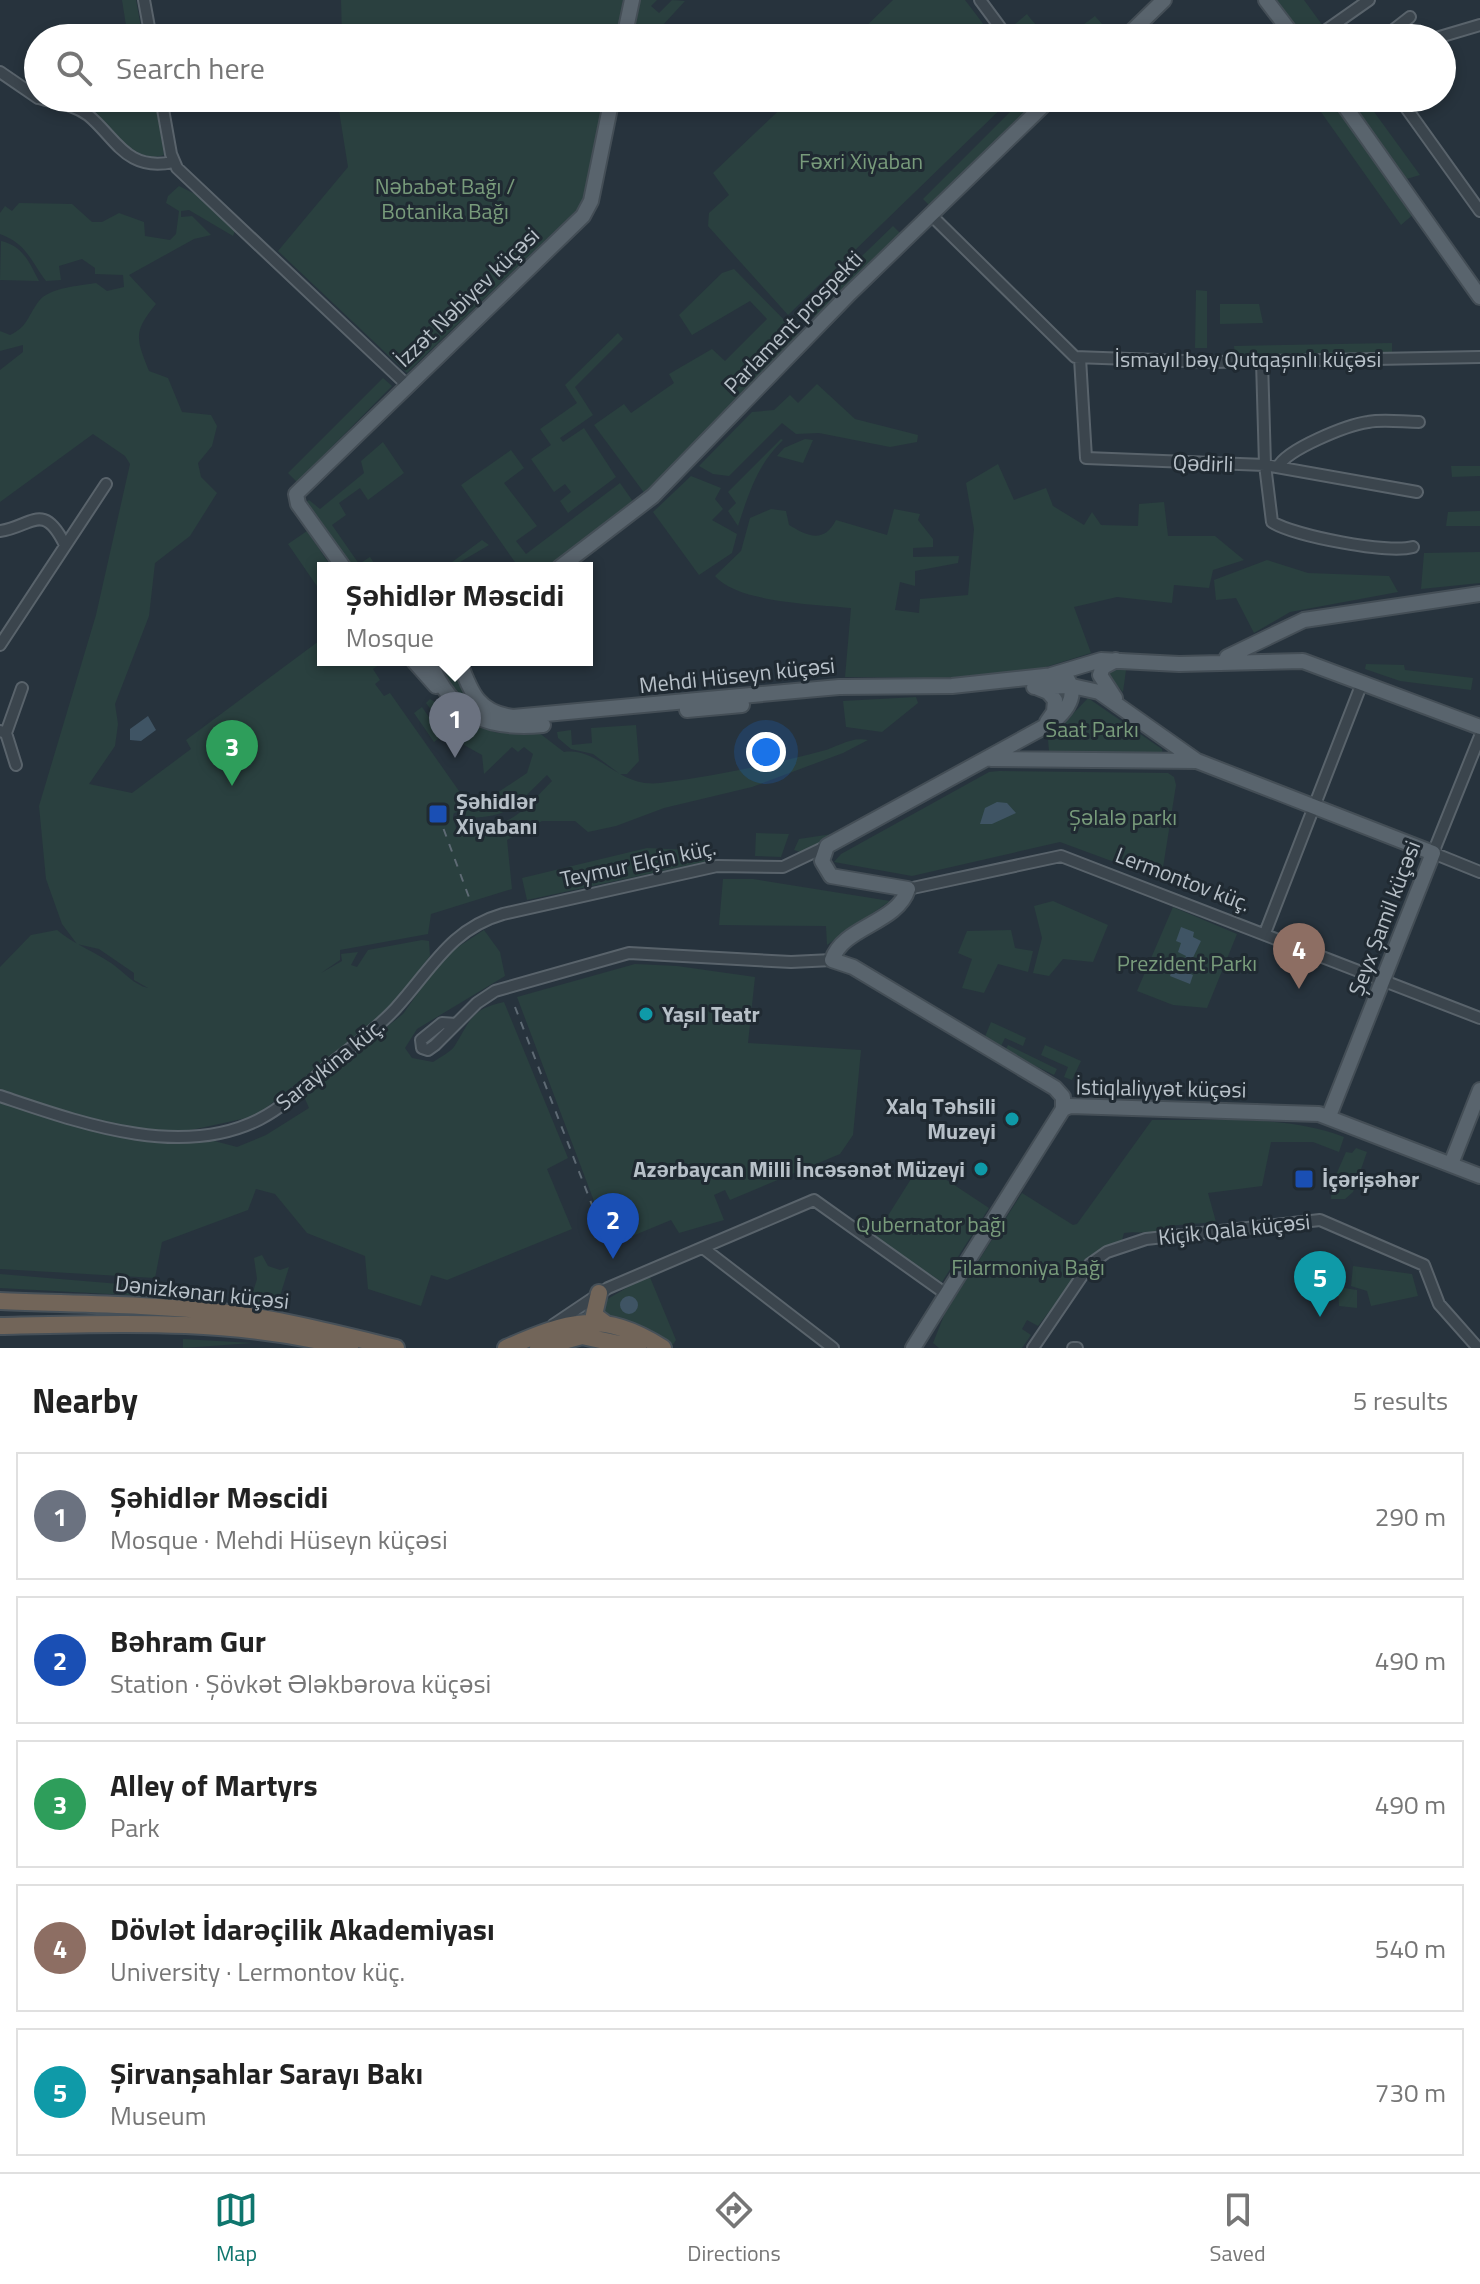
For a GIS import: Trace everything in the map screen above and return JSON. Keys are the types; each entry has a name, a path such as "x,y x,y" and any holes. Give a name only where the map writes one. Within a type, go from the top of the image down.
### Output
{"highway":[{"path":"603,1291 594,1315 607,1325 663,1348"},
{"name":"Dənizkənarı küçəsi","path":"0,1301 102,1303 224,1312 308,1327 396,1348"},
{"name":"Dənizkənarı küçəsi","path":"0,1326 101,1321 205,1325 281,1334 350,1348"},
{"path":"506,1348 547,1330 579,1322 607,1325"},
{"path":"538,1348 582,1336 638,1348"}],"main road":[{"path":"627,24 632,0"},
{"path":"1126,24 1151,0"},
{"path":"1139,24 1164,0"},
{"path":"1266,0 1284,24"},
{"name":"İzzət Nəbiyev küçəsi","path":"340,562 296,497 588,209 609,112"},
{"name":"Parlament prospekti","path":"567,562 646,503 850,293 1037,112"},
{"name":"Parlament prospekti","path":"584,562 659,502 1049,112"},
{"path":"1349,112 1480,297"},
{"path":"1207,663 1237,654 1289,624 1480,594"},
{"path":"1289,624 1278,633 1274,646 1280,657 1362,683 1480,727"},
{"path":"1047,676 1086,662 1117,660 1207,663 1295,660"},
{"path":"1117,660 1103,667 1100,675 1106,687 1125,708"},
{"name":"Mehdi Hüseyn küçəsi","path":"419,666 451,699 485,722 510,727 839,695 1072,686"},
{"path":"434,666 454,670 457,666"},
{"name":"Mehdi Hüseyn küçəsi","path":"434,666 451,699"},
{"name":"Mehdi Hüseyn küçəsi","path":"463,666 471,694 480,705 492,712 513,717 839,687 952,686 1047,676"},
{"path":"1047,676 1064,677 1072,686 1099,692 1197,761 1433,853"},
{"path":"827,846 1039,731 1067,708 1072,686"},
{"path":"1031,687 1048,692 1056,704 1052,716 1039,731"},
{"path":"987,759 1197,761"},
{"name":"Lermontov küç.","path":"827,846 822,861 831,876 908,889"},
{"name":"Şeyx Şamil küçəsi","path":"1329,1116 1433,853"},
{"path":"832,960 842,945 902,903 908,889"},
{"name":"İstiqlaliyyət küçəsi","path":"832,960 853,967 1055,1088 1063,1097 1063,1109 1070,1106 1329,1116 1480,1176"},
{"path":"1451,1164 1480,1090"},
{"path":"913,1348 1063,1109"},
{"path":"923,1348 948,1292"}],"street":[{"path":"144,0 148,24"},
{"path":"980,0 998,24"},
{"path":"1335,24 1369,0"},
{"path":"1401,24 1410,17"},
{"path":"1456,32 1480,25"},
{"path":"0,72 24,88"},
{"path":"82,112 119,151 159,163 173,162"},
{"path":"164,112 173,162 407,385"},
{"path":"1409,112 1480,211"},
{"path":"937,221 1071,355 1080,358"},
{"name":"İsmayıl bəy Qutqaşınlı küçəsi","path":"1080,358 1262,361 1480,357"},
{"name":"Qədirli","path":"1080,358 1086,458 1265,465 1417,492"},
{"path":"1262,361 1265,465 1270,518 1275,525 1325,539 1396,549 1413,547"},
{"path":"1278,467 1283,459 1311,443 1366,422 1419,422"},
{"path":"0,645 106,484"},
{"path":"0,531 27,520 44,520 55,528 65,545"},
{"path":"1265,933 1362,683"},
{"path":"16,765 3,732 22,688"},
{"name":"Şeyx Şamil küçəsi","path":"1433,853 1480,736"},
{"name":"Teymur Elçin küç.","path":"437,956 464,931 500,915 712,867 783,867 827,846"},
{"path":"1433,853 1480,872"},
{"name":"Lermontov küç.","path":"908,889 1061,856 1480,1018"},
{"path":"456,1024 477,1003 502,988 620,954 791,962 832,960"},
{"name":"Saraykina küç.","path":"0,1096 133,1133 200,1135 250,1123 283,1105 388,1016 437,956"},
{"path":"547,1330 603,1291 814,1200 948,1292"},
{"name":"Kiçik Qala küçəsi","path":"1033,1348 1082,1273 1107,1252 1156,1237 1320,1220 1424,1265 1439,1304 1478,1348"},
{"path":"703,1248 833,1348"}],"green space":[{"path":"122,0 136,0 140,24 126,24"},
{"path":"341,0 623,0 619,24 342,24"},
{"path":"640,0 657,0 651,6 659,13 672,0 685,1 664,24 635,24"},
{"path":"893,0 965,0 983,24 868,24"},
{"path":"1275,0 1304,0 1322,24 1292,24"},
{"path":"1027,14 1035,24 1015,24"},
{"path":"1095,16 1102,24 1084,24"},
{"path":"96,112 157,112 164,155 152,157 141,154 121,140"},
{"name":"Nəbabət Bağı / Botanika Bağı","path":"339,112 601,112 583,204 407,373 278,251 348,167"},
{"name":"Fəxri Xiyaban","path":"777,112 998,112 788,315 708,226 709,213 729,195 713,173"},
{"path":"1010,112 1027,112 931,207 923,199"},
{"path":"1321,112 1342,112 1415,213 1401,225"},
{"path":"1355,112 1374,112 1420,175 1403,180"},
{"path":"179,186 197,195 235,231 233,236 189,210 181,211 181,217 192,216 211,235 194,239 129,275 156,304 143,322 139,336 149,371 168,378 182,412 211,415 217,426 212,446 198,463 201,477 217,493 190,536 155,563 149,616 115,704 118,724 115,746 89,784 132,793 191,749 186,740 317,642 317,666 377,666 373,669 380,680 375,684 384,696 390,693 471,808 454,813 458,836 509,820 552,781 547,775 517,804 499,814 457,818 460,812 473,809 527,773 533,754 524,747 518,752 512,747 484,774 482,755 464,745 459,735 452,738 426,703 430,699 475,726 498,733 538,732 564,752 588,755 632,780 645,783 741,770 822,751 850,741 868,740 843,753 752,787 664,808 616,826 588,832 575,821 542,821 507,840 512,889 431,914 428,934 340,950 340,960 321,973 342,961 341,954 358,952 351,965 357,967 368,950 422,940 429,941 430,956 388,1010 256,1116 191,1130 149,1132 0,1095 0,967 31,935 57,930 76,943 62,924 46,879 39,806 96,615 130,464 125,456 93,434 0,502 0,370 23,352 23,345 0,351 0,331 10,335 16,332 39,301 50,293 96,283 107,291 124,287 123,275 95,274 95,268 82,259 59,266 61,280 46,281 22,248 0,234 0,213 5,206 12,211 19,203 72,204 92,222 102,222 119,213 144,222 145,236 170,240 176,234 179,211 166,203 168,196","holes":["78,944 99,949 134,973 134,980 148,988 138,984 111,963"]},
{"path":"893,226 901,234 816,318 807,309"},
{"path":"1,241 20,251 39,281 0,280"},
{"path":"734,269 800,336 645,494 594,425 624,404 631,413 674,383 669,374 712,349 725,361 767,319 750,301 692,335 679,315 722,273"},
{"path":"1196,290 1207,291 1207,348 1195,348"},
{"path":"1220,304 1259,304 1263,323 1220,324"},
{"path":"618,333 623,339 575,387 593,415 560,438 563,442 584,428 616,477 568,513 560,501 571,492 565,484 554,492 531,459 551,445 540,429 577,403 565,385"},
{"path":"1392,343 1392,353 1235,357 1234,346"},
{"path":"383,378 392,386 297,482 288,473"},
{"path":"817,384 855,419 918,435 917,442 890,447 819,433 796,434 782,423 729,476 713,474 699,466 752,412 774,410 790,395 798,403"},
{"path":"781,439 755,480 738,526 728,511 736,503 728,492"},
{"path":"805,439 813,440 803,463 777,456 784,448"},
{"path":"383,442 404,473 368,500 360,488 339,503 346,515 332,525 358,562 349,562 306,502 309,500 320,509 364,473 361,461"},
{"path":"511,450 524,468 504,483 537,526 516,541 526,554 620,483 634,503 554,562 515,562 461,485"},
{"path":"998,464 1014,500 1046,488 1053,506 1084,525 1092,512 1101,525 1138,526 1139,504 1164,502 1168,536 1215,536 1244,560 1213,570 1209,588 1174,585 1172,603 1117,597 1074,607 1091,653 1033,671 942,678 845,677 851,608 759,597 726,585 715,576 741,551 750,518 771,509 786,511 789,525 815,536 826,532 836,520 887,535 894,509 920,514 918,520 933,539 933,547 913,548 913,557 959,556 958,563 915,571 915,586 900,582 895,610 919,613 920,599 968,595 974,529 966,483"},
{"path":"1451,466 1480,466 1480,476 1452,477"},
{"path":"691,476 721,488 715,499 723,509 712,520 737,534 732,553 699,575 653,512"},
{"path":"1480,511 1480,526 1446,526 1448,512"},
{"path":"307,531 328,562 317,562 317,586 288,544"},
{"path":"482,540 489,545 460,562 452,562"},
{"path":"1480,552 1480,583 1421,589 1424,553"},
{"path":"1267,560 1308,573 1389,576 1398,592 1290,612 1254,633 1236,598 1216,600 1214,580"},
{"path":"1366,664 1404,665 1405,670 1473,678 1471,690 1400,681 1365,669"},
{"path":"1110,668 1126,670 1123,692 1107,675"},
{"path":"458,671 463,692 479,712 440,675"},
{"path":"916,697 918,703 882,732 846,727 843,701"},
{"name":"Saat Parkı","path":"1088,698 1162,749 1163,755 1049,751 1048,740"},
{"path":"422,707 442,736 434,742 414,713"},
{"path":"636,725 639,761 627,774 620,774 593,754 571,749 558,738 557,732 571,730 572,745 592,743 591,728"},
{"name":"Şəlalə parkı","path":"989,772 1168,773 1174,777 1176,785 1162,874 1155,877 1060,842 912,876 834,862 841,854"},
{"path":"756,833 789,834 781,857 755,856"},
{"path":"839,833 803,853 794,850 799,839"},
{"path":"647,848 710,851 709,861 527,900 522,878"},
{"path":"723,879 753,879 890,901 827,945 826,926 719,925"},
{"path":"1053,901 1108,925 1093,962 1063,959 1049,976 1033,973 1042,938 1034,906"},
{"name":"Prezident Parkı","path":"1173,907 1237,934 1207,1008 1173,1005 1137,991"},
{"path":"484,930 500,952 505,976 417,1029 405,1048 412,1058 433,1062 454,1047 477,1013 504,1002 568,1158 547,1169 572,1229 447,1280 431,1275 421,1306 368,1289 365,1256 307,1233 275,1194 256,1189 248,1210 162,1242 155,1278 0,1269 0,1102 147,1140 207,1139 237,1147 266,1135 309,1108 303,1094 403,1014 444,956"},
{"path":"1011,930 1015,948 1033,951 1028,972 998,964 984,993 962,988 972,959 958,953 967,931"},
{"path":"635,964 677,966 755,977 748,1043 861,1050 853,1135 840,1154 730,1200 725,1190 714,1195 724,1220 679,1233 671,1220 618,1242 614,1229 606,1233 517,997"},
{"path":"991,1022 1026,1038 1023,1046 1005,1038 1001,1046 984,1039"},
{"path":"1008,1045 1057,1069 1054,1075 1005,1051"},
{"path":"1045,1045 1081,1061 1072,1080 1064,1077 1068,1067 1041,1055"},
{"name":"Filarmoniya Bağı","path":"1152,1120 1274,1122 1344,1137 1339,1152 1313,1142 1271,1142 1262,1186 1208,1193 1216,1222 1124,1233 1122,1240 1095,1253 1038,1326 1027,1320 1022,1329 1031,1335 1022,1348 939,1348 933,1343 945,1313 1022,1193 1073,1225 1077,1224"},
{"path":"1356,1148 1367,1152 1353,1192 1345,1199 1331,1199 1332,1184 1346,1152 1352,1153"},
{"name":"Qubernator bağı","path":"921,1163 989,1208 942,1282 874,1238"},
{"path":"262,1255 268,1266 280,1270 289,1267 276,1309 250,1302 257,1279 254,1258"},
{"path":"1353,1266 1412,1274 1418,1296 1371,1306 1367,1291 1351,1286"},
{"path":"0,1274 192,1290 217,1297 217,1300 0,1288"},
{"path":"649,1275 676,1340 672,1346 628,1323 603,1317 600,1305 604,1301"},
{"path":"1338,1287 1357,1290 1357,1308 1339,1306"},
{"path":"183,1339 253,1343 183,1348"}],"water":[{"path":"148,716 156,730 141,741 130,740 130,729"},
{"path":"997,802 1007,803 1016,813 992,824 980,824 985,808"},
{"path":"1181,927 1194,932 1193,937 1201,941 1186,972 1193,975 1190,984 1170,976 1173,967 1180,969 1186,956 1178,952 1181,943 1176,941"},
{"path":"629,1296 638,1305 629,1314 620,1305"}],"railway":[{"path":"438,814 470,900"},
{"path":"515,1007 613,1259"}],"place":[{"name":"Şəhidlər Məscidi","path":"455,758"},
{"name":"Alley of Martyrs","path":"232,786"},
{"name":"Şəhidlər Xiyabanı","path":"438,814"},
{"name":"Dövlət İdarəçilik Akademiyası","path":"1299,989"},
{"name":"Yaşıl Teatr","path":"646,1014"},
{"name":"Xalq Təhsili Muzeyi","path":"1012,1119"},
{"name":"Azərbaycan Milli İncəsənət Müzeyi","path":"981,1169"},
{"name":"İçərişəhər","path":"1304,1179"},
{"name":"Bəhram Gur","path":"613,1259"},
{"name":"Şirvanşahlar Sarayı Bakı","path":"1320,1317"}]}
